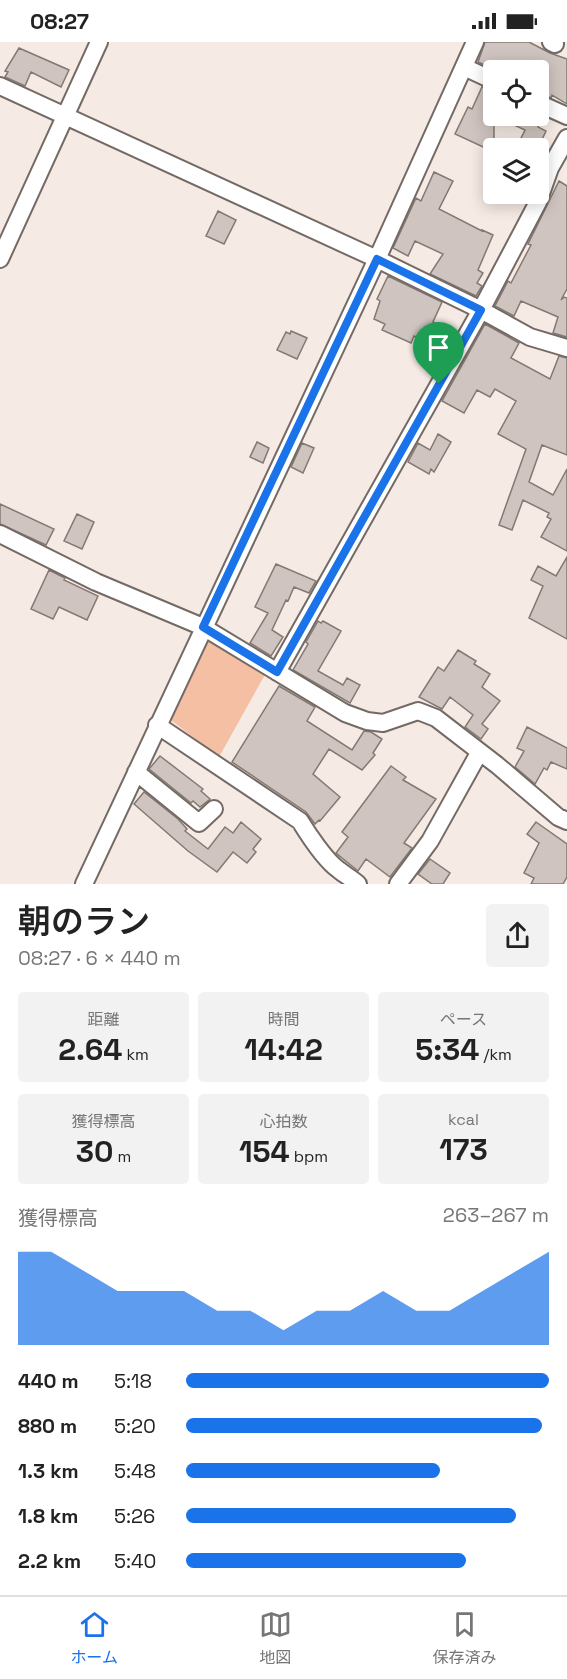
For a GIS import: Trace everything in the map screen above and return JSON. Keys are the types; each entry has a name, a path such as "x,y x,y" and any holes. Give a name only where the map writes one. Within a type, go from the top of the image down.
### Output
{"street":[{"path":"0,259 99,42"},
{"path":"84,884 377,259 475,42"},
{"path":"464,67 483,76"},
{"path":"0,86 377,259 481,310 530,338 567,348"},
{"path":"549,108 567,116"},
{"path":"277,672 481,310 538,202 550,168 567,138"},
{"path":"0,534 96,582 203,627 345,713 367,721 383,723 418,711 436,718 497,765 558,817 567,821"},
{"path":"158,725 300,821 338,870 358,884"},
{"path":"398,884 430,841 479,753"},
{"path":"136,772 199,823 214,808"}],"shaded area":[{"path":"206,639 212,639 267,671 219,757 167,717"}],"building":[{"path":"485,42 529,42 567,59 567,104 552,95 551,98 549,97 549,60 483,60 483,64 478,62"},
{"path":"19,48 69,70 61,87 31,72 25,86 5,77 8,72 5,71"},
{"path":"483,87 483,126 494,126 494,138 483,138 483,147 455,134 468,107 472,109"},
{"path":"516,126 538,126 546,131 543,138 521,138 525,130"},
{"path":"434,172 453,181 439,209 493,235 478,270 483,273 477,283 482,286 476,296 430,274 443,254 415,241 408,256 393,248 416,198 421,201"},
{"path":"559,181 567,186 567,289 561,300 564,297 567,298 567,337 553,333 558,317 521,301 514,316 495,306 508,281 511,283 531,245 528,244"},
{"path":"218,211 236,220 224,244 206,236"},
{"path":"388,276 442,302 433,322 456,333 446,351 414,336 411,343 382,330 385,324 374,319 380,301 377,299"},
{"path":"485,324 519,343 511,358 550,379 559,356 567,358 567,455 542,445 529,482 553,495 567,469 567,551 541,537 551,519 547,517 549,513 523,500 512,530 499,525 526,449 498,434 516,401 495,389 490,397 477,390 464,413 442,401"},
{"path":"291,331 307,338 297,359 277,350 286,332 290,334"},
{"path":"438,434 451,442 434,472 431,469 429,474 408,462 418,443 430,450"},
{"path":"257,442 269,448 263,463 250,457"},
{"path":"302,443 314,448 303,473 291,467"},
{"path":"0,504 54,529 46,545 0,524"},
{"path":"77,514 94,522 82,549 64,541"},
{"path":"567,557 567,639 529,618 543,586 531,580 538,566 556,576"},
{"path":"276,564 316,581 309,593 294,587 288,601 286,600 272,630 283,637 271,656 250,643 268,613 255,607"},
{"path":"49,570 65,578 64,580 98,596 87,620 59,607 53,619 31,609"},
{"path":"318,621 321,623 323,621 341,631 318,671 343,685 347,678 360,685 350,703 293,670"},
{"path":"458,650 476,661 474,664 490,674 482,687 500,701 482,724 488,729 481,739 465,727 473,715 450,697 442,709 419,697 438,667 444,671"},
{"path":"279,686 315,707 307,721 352,750 364,731 371,732 382,739 373,753 375,755 362,770 329,749 313,774 340,797 315,824 306,812 232,762"},
{"path":"527,727 567,748 567,769 551,762 547,770 544,768 535,784 515,767 524,751 517,748"},
{"path":"160,756 203,789 201,791 210,799 200,807 193,801 191,803 149,769"},
{"path":"391,766 406,777 403,780 436,799 404,843 412,848 390,877 366,859 358,871 336,853 348,837 342,832"},
{"path":"144,792 178,819 187,829 185,831 208,849 225,827 233,833 241,822 261,839 253,849 256,852 247,863 233,852 217,872 188,851 134,804"},
{"path":"536,822 567,844 567,877 563,884 531,884 534,878 524,873 539,843 527,834"},
{"path":"430,859 450,873 443,884 432,884 418,874"}],"route":[{"path":"377,259 481,310 439,384 277,672 203,627 377,259"}]}
